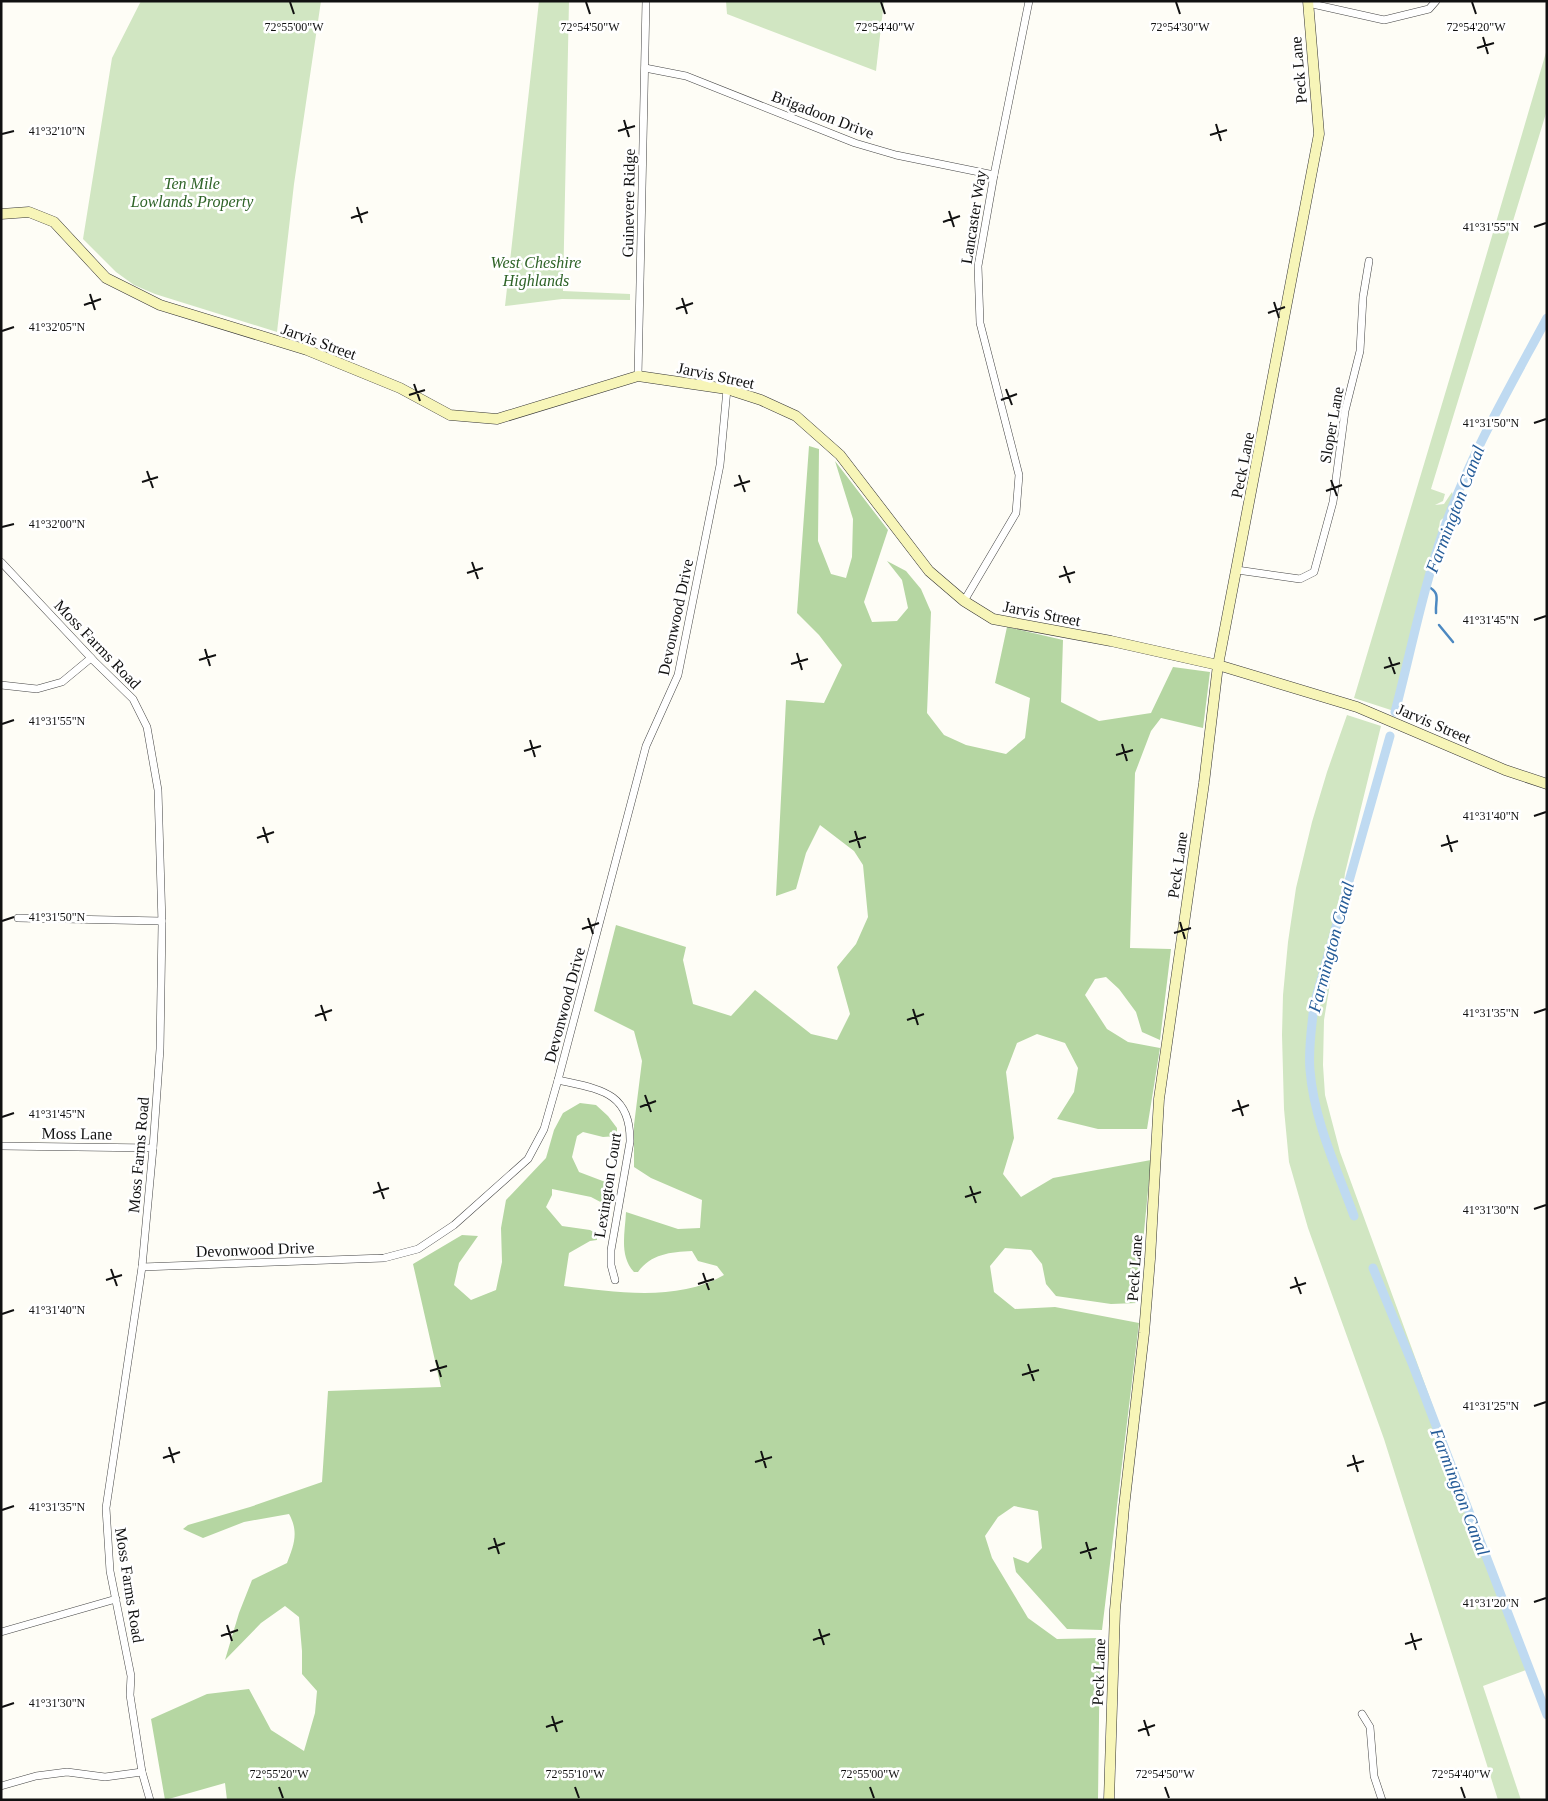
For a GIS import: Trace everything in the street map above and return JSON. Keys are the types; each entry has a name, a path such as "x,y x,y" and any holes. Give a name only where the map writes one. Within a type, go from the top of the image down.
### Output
{"street":[{"name":"Guinevere Ridge","path":"638,376 646,1"},
{"name":"Lancaster Way","path":"964,601 1016,513 1019,476 980,323 978,266 1029,1"},
{"path":"1308,2 1384,20 1429,9 1436,1"},
{"name":"Peck Lane","path":"1109,1800 1115,1610 1124,1507 1141,1366 1150,1259 1159,1099 1204,783 1218,665 1319,134 1308,2"},
{"name":"Brigadoon Drive","path":"645,68 686,76 855,143 896,155 994,175"},
{"name":"Jarvis Street","path":"1,214 29,212 54,222 106,278 160,305 307,350 400,388 450,415 497,419 638,376 727,389 761,400 796,416 840,455 929,571 964,601 993,619 1110,641 1218,665 1357,707 1505,770 1547,784"},
{"name":"Sloper Lane","path":"1237,570 1300,579 1314,572 1333,502 1345,411 1360,351 1363,297 1368,261"},
{"name":"Devonwood Drive","path":"142,1267 384,1258 418,1249 454,1225 528,1159 544,1129 558,1080 646,746 678,675 720,465 727,389"},
{"name":"Moss Farms Road","path":"1,562 133,699 147,727 158,790 162,921 160,1049 153,1148 142,1267 106,1508 108,1552 132,1676 130,1694 142,1772 150,1800"},
{"path":"1,685 37,689 62,682 92,658"},
{"path":"18,918 162,921"},
{"name":"Lexington Court","path":"558,1080 601,1090 610,1095 627,1115 630,1126 630,1142 611,1250 611,1265 615,1280"},
{"name":"Moss Lane","path":"1,1146 153,1148"},
{"path":"1,1632 116,1599"},
{"path":"1362,1714 1370,1727 1374,1776 1382,1800"},
{"path":"1,1786 36,1776 67,1772 105,1778 142,1772"}],"green space":[{"name":"Ten Mile Lowlands Property","path":"141,1 321,1 294,184 277,332 155,294 134,285 116,272 83,239 112,58"},
{"name":"West Cheshire Highlands","path":"539,1 569,1 563,291 630,294 630,300 562,299 505,306"},
{"path":"726,1 884,1 876,71 727,14"},
{"path":"1547,49 1547,110 1431,489 1445,494 1443,501 1435,505 1444,504 1452,492 1454,498 1448,507 1450,515 1440,521 1440,537 1430,559 1424,588 1419,600 1417,621 1406,662 1408,671 1402,683 1394,711 1354,698"},
{"path":"809,446 819,449 818,541 831,574 846,578 852,557 853,519 835,461 888,530 864,602 872,622 897,621 908,608 902,580 887,561 906,571 921,589 931,612 927,713 944,735 966,745 1006,754 1025,738 1030,698 995,683 1007,627 1063,640 1061,702 1099,721 1151,713 1173,667 1210,672 1203,728 1161,718 1151,731 1135,773 1130,948 1171,949 1160,1040 1142,1032 1136,1012 1119,989 1106,977 1095,979 1085,995 1107,1029 1128,1042 1160,1048 1147,1129 1098,1129 1057,1119 1074,1092 1078,1068 1065,1043 1037,1034 1017,1043 1006,1072 1014,1138 1003,1174 1021,1197 1053,1178 1151,1160 1137,1303 1111,1304 1056,1296 1046,1284 1042,1264 1031,1250 1005,1248 990,1266 994,1292 1015,1309 1055,1307 1139,1323 1102,1630 1067,1629 1016,1572 1013,1557 1028,1563 1042,1548 1038,1511 1014,1506 998,1517 985,1536 992,1558 1028,1618 1057,1639 1100,1638 1098,1800 227,1800 225,1783 165,1800 151,1719 207,1694 249,1689 271,1730 304,1751 315,1713 317,1691 302,1674 299,1617 285,1606 261,1623 225,1660 239,1613 252,1580 287,1563 295,1533 289,1514 244,1522 203,1538 183,1529 188,1525 250,1507 322,1482 328,1391 441,1387 413,1264 462,1235 478,1236 459,1263 454,1285 471,1300 496,1290 502,1262 501,1228 506,1200 546,1158 554,1130 563,1113 580,1103 596,1105 617,1128 617,1136 603,1137 583,1132 577,1136 572,1157 579,1172 608,1183 608,1206 591,1197 552,1189 552,1195 546,1207 562,1226 590,1230 597,1234 597,1240 590,1241 569,1253 564,1286 604,1291 667,1292 687,1289 724,1275 717,1266 698,1261 692,1251 662,1255 649,1261 638,1272 634,1272 626,1259 624,1244 626,1212 678,1229 700,1228 702,1200 651,1178 634,1167 634,1125 642,1061 634,1031 594,1011 616,925 686,947 683,960 693,1004 731,1016 755,990 811,1034 837,1040 850,1014 837,967 856,944 868,917 863,865 854,851 820,825 806,853 796,889 776,896 786,700 824,703 842,665 819,635 797,613"},
{"path":"1347,715 1381,726 1345,873 1336,947 1324,1020 1323,1065 1325,1095 1340,1152 1529,1669 1483,1686 1521,1800 1498,1800 1384,1439 1308,1228 1289,1162 1284,1109 1282,1035 1283,995 1288,942 1296,888 1312,822"}],"waterway":[{"name":"Farmington Canal","path":"1395,712 1430,574 1454,502 1491,422 1547,318"},
{"path":"1426,585 1436,594 1436,613"},
{"path":"1439,625 1453,642"},
{"name":"Farmington Canal","path":"1354,1216 1327,1144 1316,1108 1310,1070 1310,1046 1314,1005 1390,736"},
{"name":"Farmington Canal","path":"1373,1268 1412,1363 1547,1715"}]}
